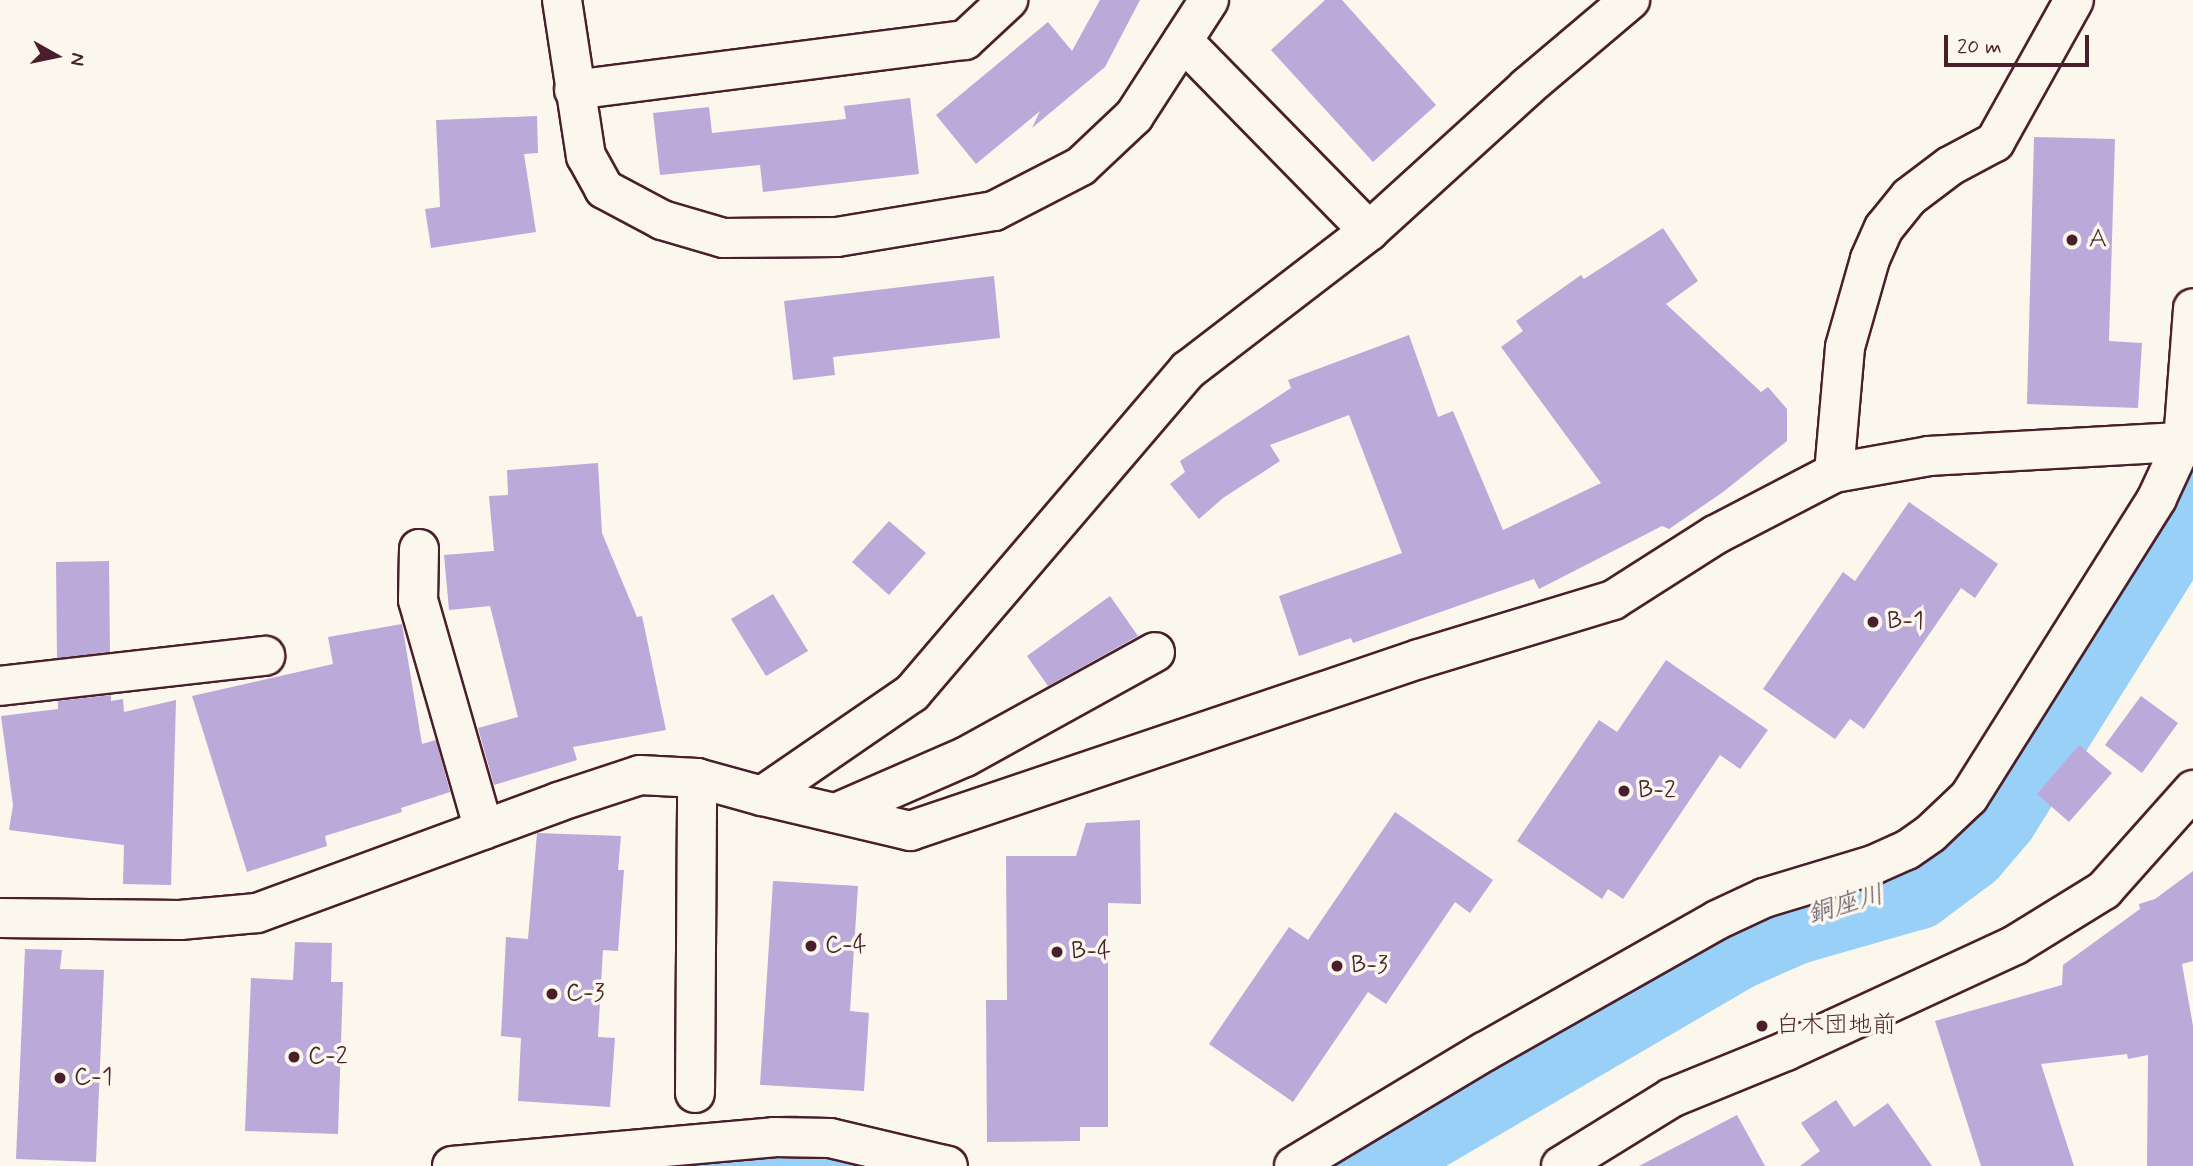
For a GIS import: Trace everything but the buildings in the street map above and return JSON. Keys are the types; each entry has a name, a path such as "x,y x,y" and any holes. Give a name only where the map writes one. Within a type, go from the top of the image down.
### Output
{"street":[{"path":"562,0 586,156 604,189 662,220 723,237 837,237 993,211 1081,166 1135,116 1209,0"},
{"path":"574,90 965,40 1008,0"},
{"path":"762,796 912,693 1188,370 1369,231 1527,87 1630,0"},
{"path":"1834,473 1845,347 1870,258 1884,228 1909,197 1950,166 1996,142 2074,0"},
{"path":"1183,41 1369,231"},
{"path":"1294,1166 1484,1052 1717,919 1764,898 1873,865 1907,850 1931,833 1976,786 2157,498 2183,442 2193,308"},
{"path":"0,918 180,920 257,913 640,775 696,778 910,831 1419,659 1613,600 1715,535 1834,473 1929,456 2183,442"},
{"path":"419,548 418,600 484,830"},
{"path":"836,813 965,757 1155,652"},
{"path":"0,686 265,656"},
{"path":"695,1093 696,778"},
{"path":"1561,1166 1671,1098 1786,1051 2015,945 2105,890 2193,790"},
{"path":"452,1166 774,1137 830,1138 948,1166"}],"waterway":[{"name":"銅座川","path":"1359,1166 1736,946 1793,921 1915,886 1966,848 1995,814 2193,497"},
{"name":"銅座川","path":"716,1166 791,1159 821,1166"}],"place":[{"name":"Ａ","path":"2072,240"},
{"name":"B-1","path":"1873,622"},
{"name":"B-2","path":"1624,791"},
{"name":"C-4","path":"811,946"},
{"name":"B-4","path":"1057,952"},
{"name":"B-3","path":"1337,966"},
{"name":"C-3","path":"552,994"},
{"name":"白木団地前","path":"1762,1026"},
{"name":"C-2","path":"294,1057"},
{"name":"C-1","path":"60,1078"}]}
